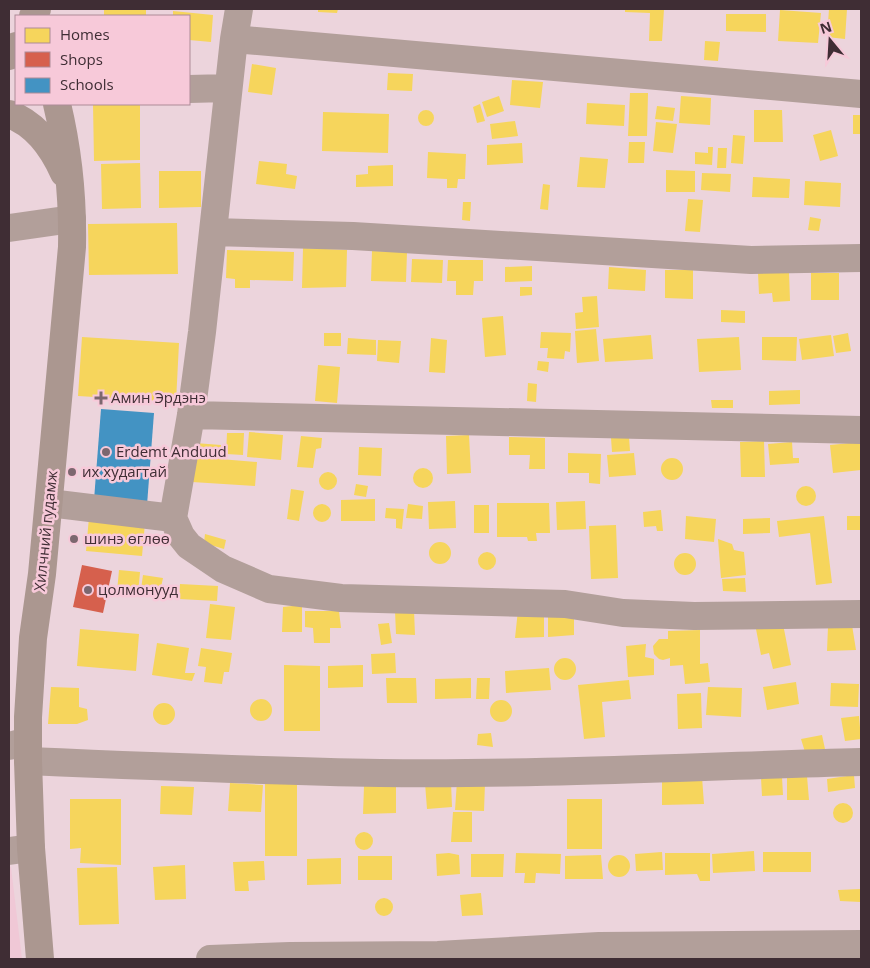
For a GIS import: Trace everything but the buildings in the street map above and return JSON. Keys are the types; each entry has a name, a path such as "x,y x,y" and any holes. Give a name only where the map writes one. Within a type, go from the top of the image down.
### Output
{"main road":[{"name":"Хилчний гудамж","path":"40,959 20,850 21,749 42,574 70,274 72,219 70,187 57,105"},
{"path":"9,114 25,121 41,136 56,158 70,187"}],"street":[{"path":"239,9 228,88 202,332 191,415 173,518 181,536 189,546 223,570 270,589 341,598 565,604 641,614 743,616 861,614"},
{"path":"234,39 861,94"},
{"path":"190,89 228,88"},
{"path":"9,228 72,219"},
{"path":"212,232 363,236 751,260 861,258"},
{"path":"191,415 861,430"},
{"path":"49,503 173,518"},
{"path":"21,749 180,768 380,773 689,768 861,762"},
{"path":"210,959 290,956 438,955 599,946 861,944"}],"shaded area":[{"path":"9,867 11,867 22,959 9,959"}],"place":[{"name":"Амин Эрдэнэ","path":"101,398"},
{"name":"Erdemt Anduud","path":"106,452"},
{"name":"их худагтай","path":"72,472"},
{"name":"шинэ өглөө","path":"74,539"},
{"name":"цолмонууд","path":"88,590"}]}
